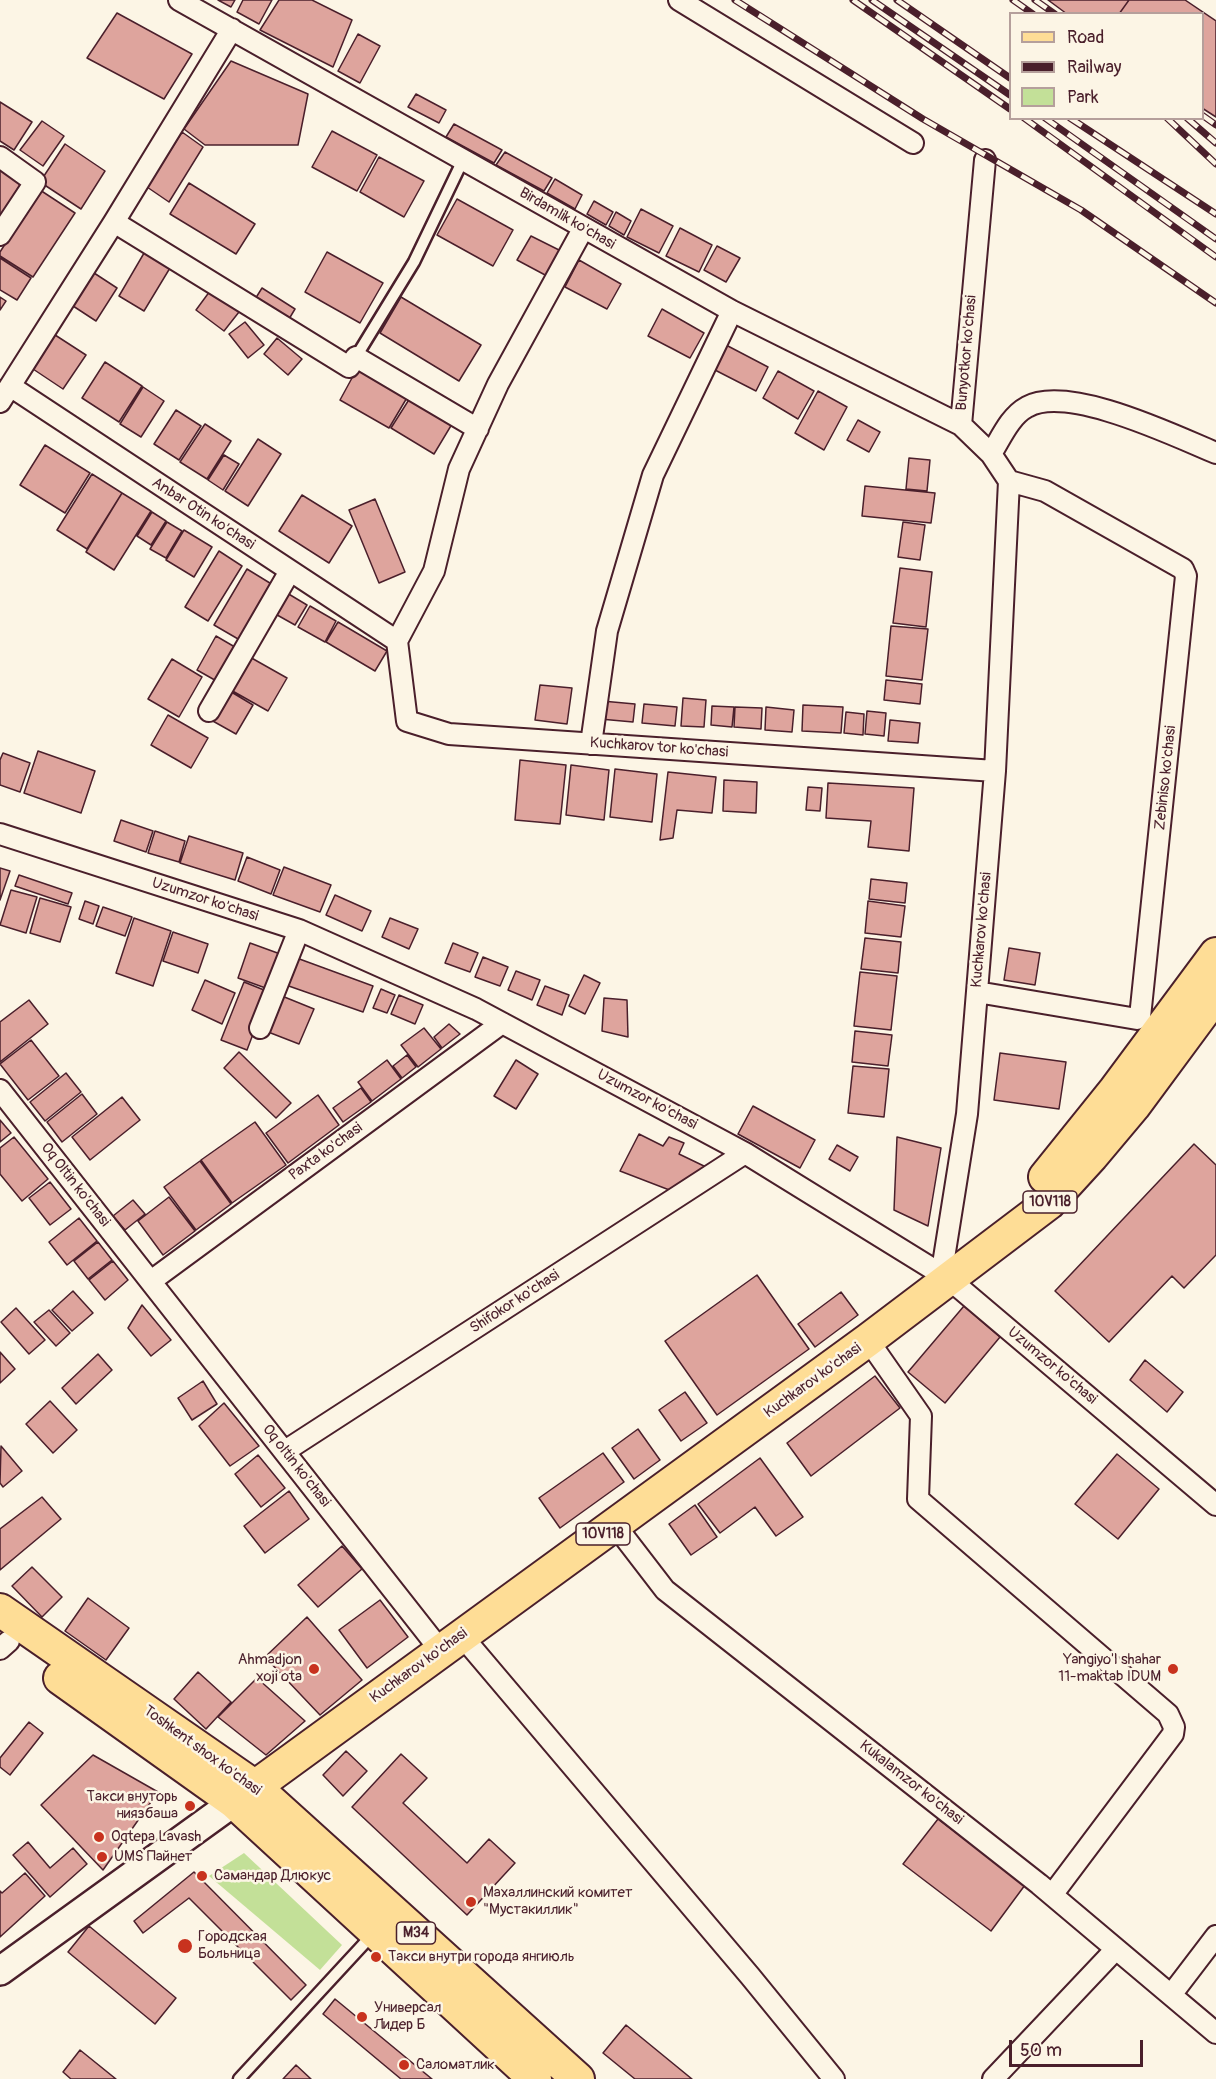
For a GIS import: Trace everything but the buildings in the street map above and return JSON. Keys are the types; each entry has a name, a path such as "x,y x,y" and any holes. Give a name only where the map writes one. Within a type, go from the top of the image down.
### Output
{"main road":[{"name":"10V118","path":"1125,1098 1216,954"},
{"name":"10V118","path":"949,1279 1069,1149 1125,1098 1216,995"},
{"name":"Kuchkarov ko'chasi","path":"0,1971 615,1525 949,1279"},
{"name":"Toshkent shox ko'chasi","path":"0,1610 244,1794 578,2079"},
{"name":"Toshkent shox ko'chasi","path":"3,1642 244,1794 375,1931 535,2079"}],"street":[{"path":"679,0 913,143"},
{"name":"Birdamlik ko'chasi","path":"190,2 231,29 732,311 961,425"},
{"path":"5,394 114,222 231,29"},
{"path":"0,157 35,182 0,236"},
{"name":"Bunyotkor ko'chasi","path":"985,160 961,425 991,454"},
{"path":"114,222 349,366 356,357 478,429"},
{"path":"397,641 434,571 459,469 498,384 583,229"},
{"path":"591,744 607,631 653,475 732,311"},
{"name":"Anbar Otin ko'chasi","path":"5,394 290,571 397,641"},
{"path":"1009,481 991,454 1014,418 1028,406 1052,400 1066,401 1131,417 1216,453"},
{"name":"Kuchkarov ko'chasi","path":"949,1279 944,1257 967,1114 995,771 1009,481"},
{"name":"Zebiniso ko'chasi","path":"976,992 1140,1017 1186,576 1183,569 1045,491 1009,481"},
{"path":"209,711 290,571"},
{"name":"Kuchkarov tor ko'chasi","path":"397,641 407,721 449,734 995,771"},
{"name":"Uzumzor ko'chasi","path":"0,834 299,930 476,1009 745,1153 949,1279 1216,1505"},
{"path":"260,1028 299,930"},
{"name":"Paxta ko'chasi","path":"151,1281 502,1023"},
{"name":"Oq Oltin ko'chasi","path":"0,1090 151,1281"},
{"name":"Shifokor ko'chasi","path":"285,1451 745,1153"},
{"name":"Oq oltin ko'chasi","path":"151,1281 285,1451 451,1643"},
{"path":"868,1340 921,1416 918,1499 1168,1714 1174,1726 1173,1734 1052,1895"},
{"name":"Kukalamzor ko'chasi","path":"615,1525 665,1590 1052,1895 1216,2032"},
{"path":"451,1643 750,1976 834,2079"},
{"path":"1171,1995 1216,1936"},
{"path":"993,2079 1116,1949"}],"lane":[{"path":"356,357 414,262 463,160"},
{"path":"239,2079 375,1931"}],"green space":[{"path":"244,1853 342,1945 320,1970 209,1876"}],"railway":[{"path":"735,0 923,119 1081,210 1216,303"},
{"path":"853,0 1009,108"},
{"path":"872,0 1009,94"},
{"path":"897,0 1009,77"},
{"path":"1013,0 1030,12"},
{"path":"1035,0 1052,12"},
{"path":"1204,116 1216,125"},
{"path":"1027,120 1216,257"},
{"path":"1048,120 1216,239"},
{"path":"1073,120 1216,214"},
{"path":"1169,120 1216,164"},
{"path":"1189,120 1216,143"}],"place":[{"name":"Ahmadjon xoji ota","path":"314,1669"},
{"name":"Yangiyo'l shahar 11-maktab IDUM","path":"1173,1669"},
{"name":"Такси внуторь ниязбаша","path":"190,1806"},
{"name":"Oqtepa Lavash","path":"99,1837"},
{"name":"UMS Пайнет","path":"102,1857"},
{"name":"Самандар Длюкус","path":"202,1876"},
{"name":"Махаллинский комитет \"Мустакиллик\"","path":"471,1902"},
{"name":"Городская Больница","path":"185,1946"},
{"name":"Такси внутри города янгиюль","path":"376,1957"},
{"name":"Универсал Лидер Б","path":"362,2017"},
{"name":"Саломатлик","path":"404,2065"}]}
